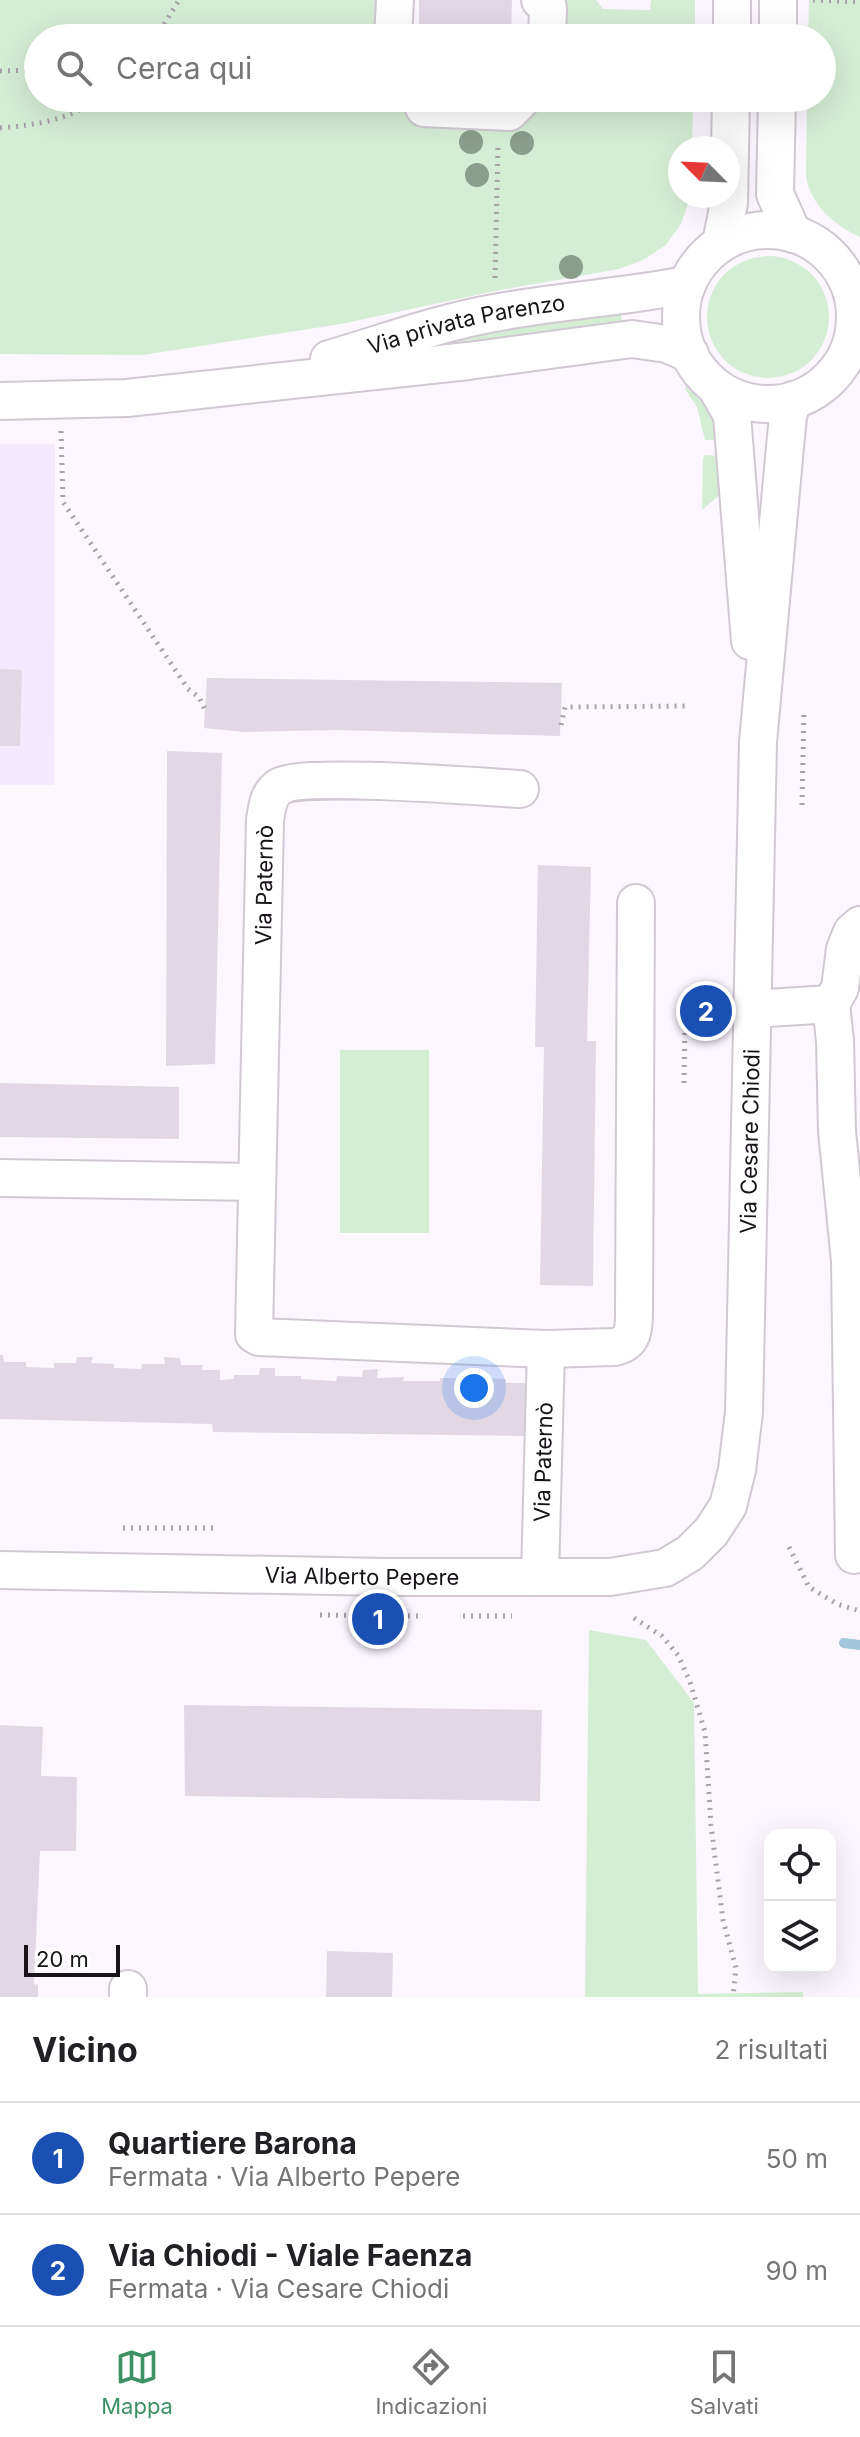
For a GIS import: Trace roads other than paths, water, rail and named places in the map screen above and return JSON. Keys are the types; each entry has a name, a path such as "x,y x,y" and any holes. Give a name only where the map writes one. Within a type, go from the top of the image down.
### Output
{"street":[{"path":"394,24 395,0"},
{"path":"540,0 548,8 547,24"},
{"path":"732,0 732,24"},
{"path":"778,0 778,24"},
{"path":"721,243 729,203 731,112"},
{"path":"777,112 775,194 793,234"},
{"path":"762,230 793,234 811,241 828,253 853,277 855,344 827,380 805,395 773,403 733,397 704,375 690,354 681,325 687,285 704,258 721,243 740,234 762,230"},
{"name":"Via privata Parenzo","path":"249,383 459,321 687,285"},
{"name":"Via privata Parenzo","path":"0,401 127,398 468,361 632,339 667,344 690,354"},
{"name":"Via Cesare Chiodi","path":"716,387 732,415 758,742"},
{"name":"Via Cesare Chiodi","path":"711,1532 728,1506 737,1470 744,1412 758,742 786,431 793,400"},
{"name":"Via Paternò","path":"520,789 295,781 277,787 272,793 265,820 254,1334 259,1337 546,1349 621,1346 629,1340 633,1331 636,903"},
{"path":"854,1555 850,1261 837,1131 831,1004 840,988 845,949 852,932 860,925"},
{"path":"752,1009 831,1004"},
{"path":"0,1178 257,1182"},
{"name":"Via Paternò","path":"540,1576 546,1349"},
{"name":"Via Alberto Pepere","path":"0,1570 386,1577 610,1577 665,1568 690,1553 711,1532"}],"waterway":[{"path":"844,1643 860,1645"}],"place":[{"name":"Via Chiodi - Viale Faenza","path":"706,1011"},
{"name":"Quartiere Barona","path":"378,1619"}]}
